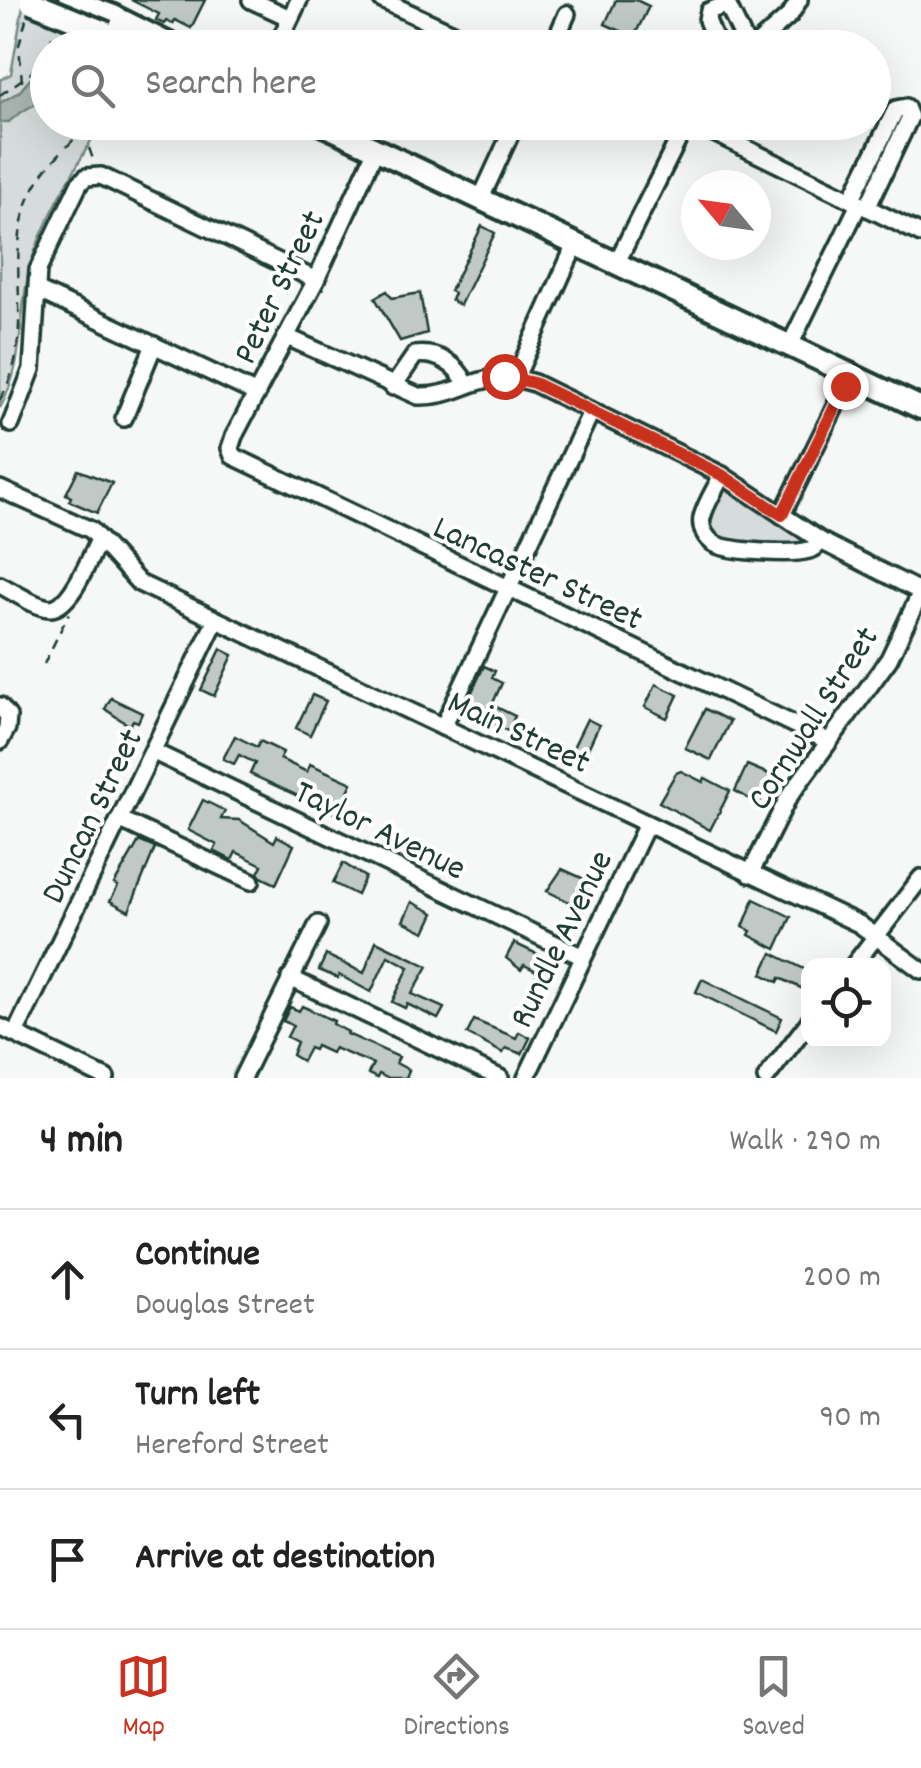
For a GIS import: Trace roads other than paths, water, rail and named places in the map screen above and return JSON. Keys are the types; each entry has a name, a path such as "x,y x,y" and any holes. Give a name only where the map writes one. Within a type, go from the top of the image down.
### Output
{"main road":[{"path":"69,0 118,30"},
{"path":"29,1 127,30"},
{"path":"355,140 921,408"}],"street":[{"path":"251,0 290,18"},
{"path":"284,30 299,0"},
{"path":"382,0 446,30"},
{"path":"772,30 790,15 799,0"},
{"path":"711,30 708,11 722,6 728,8 740,30"},
{"path":"560,30 568,14"},
{"path":"790,345 859,204 910,117 906,107 896,110 891,123"},
{"path":"481,198 508,140"},
{"path":"618,262 680,140"},
{"path":"726,140 921,234"},
{"path":"859,204 884,140"},
{"name":"Peter Street","path":"230,448 316,280 376,150"},
{"path":"11,424 32,369 38,270 86,177 101,176 316,280"},
{"path":"516,377 576,243"},
{"path":"37,290 256,394"},
{"path":"287,337 418,396 432,396 504,376 516,377 722,475 820,541 921,592"},
{"path":"124,418 154,345"},
{"path":"393,387 416,355 426,354 455,367 466,384"},
{"path":"782,515 851,374"},
{"path":"443,727 590,412"},
{"name":"Lancaster Street","path":"230,448 240,462 828,741"},
{"path":"722,475 702,518 703,532 711,542 764,551 804,551 814,549 820,541"},
{"name":"Main Street","path":"0,490 92,530 136,582 876,935 921,970"},
{"path":"0,585 47,608 59,606 68,599 98,540"},
{"name":"Cornwall Street","path":"750,874 788,798 889,659 921,592"},
{"name":"Duncan Street","path":"4,1030 121,820 216,620"},
{"path":"0,741 7,728 4,711"},
{"name":"Taylor Avenue","path":"154,752 583,957"},
{"path":"121,820 250,882"},
{"name":"Rundle Avenue","path":"526,1078 647,824"},
{"path":"859,958 921,878"},
{"path":"242,1078 318,924"},
{"path":"290,978 500,1078"},
{"path":"4,1030 106,1078"},
{"path":"768,1077 801,1032"}]}
